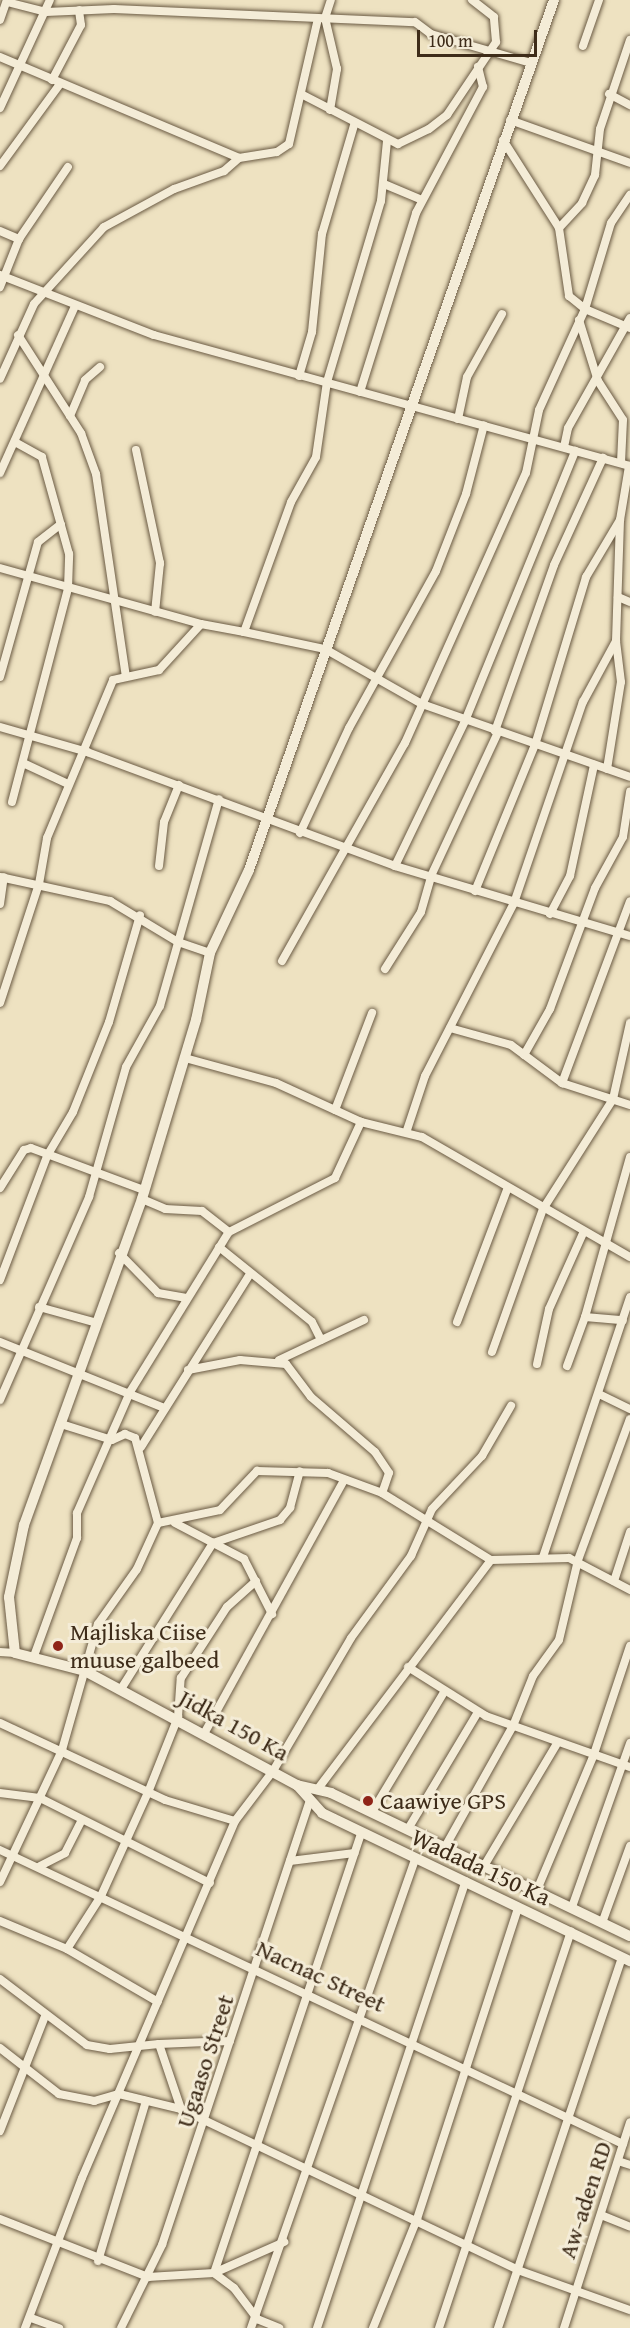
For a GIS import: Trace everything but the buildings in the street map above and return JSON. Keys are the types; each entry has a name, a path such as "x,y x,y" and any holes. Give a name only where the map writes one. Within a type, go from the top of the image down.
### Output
{"street":[{"path":"0,108 24,67 50,0"},
{"path":"0,57 239,158 277,152 289,144 321,18 331,0"},
{"path":"0,1652 15,1653 9,1597 24,1525 80,1375 94,1322 143,1195 185,1058 210,953 267,817 502,140 554,0"},
{"path":"583,46 599,0"},
{"path":"0,20 7,1 46,12 79,10 415,22 431,34 494,49 531,63"},
{"path":"303,95 354,125 398,144 441,122 478,67 494,49 494,17 474,1"},
{"path":"0,166 56,82 81,25 79,10"},
{"path":"321,18 337,69 330,110"},
{"path":"559,228 590,188 609,94 630,40"},
{"path":"360,392 422,200 483,87 478,67"},
{"path":"609,94 630,105"},
{"path":"510,120 597,148 630,163"},
{"path":"299,376 312,332 322,234 354,125"},
{"path":"502,140 559,228 564,284 585,309 628,328"},
{"path":"244,632 291,502 316,457 327,382 384,184 387,141"},
{"path":"0,379 3,364 43,294 113,219 224,171 239,158"},
{"path":"0,287 7,260 68,167"},
{"path":"384,184 422,200"},
{"path":"282,961 422,704 526,473 530,436 585,309 611,223 630,195"},
{"path":"0,231 19,239"},
{"path":"3,276 75,306 299,376 530,436 626,465"},
{"path":"0,473 15,442 41,374 75,306"},
{"path":"458,419 467,377 502,314"},
{"path":"564,447 568,428 628,328 630,318"},
{"path":"579,320 598,381 623,420 626,465 620,520 616,641 621,682 607,769"},
{"path":"18,335 70,416 96,474 116,602 118,651 126,676"},
{"path":"70,416 85,380 100,367"},
{"path":"623,420 630,412"},
{"path":"300,833 436,571 466,494 484,425"},
{"path":"12,802 32,736 68,588 69,554 42,458 15,442"},
{"path":"136,450 160,563 155,612"},
{"path":"395,866 465,721 575,451"},
{"path":"385,969 421,912 431,876 496,731 554,565 603,458"},
{"path":"475,891 536,745 586,577 620,520"},
{"path":"0,677 25,576 43,533 61,524"},
{"path":"0,568 201,624 325,649 422,704 465,721 630,777"},
{"path":"618,597 630,602"},
{"path":"0,1003 39,884 46,838 69,784 87,752 110,686 126,676 159,670 201,624"},
{"path":"407,1130 425,1076 514,903 583,702 616,641"},
{"path":"0,727 87,752 267,817 300,833 346,847 395,866 630,936"},
{"path":"24,764 69,784"},
{"path":"550,914 570,876 594,765"},
{"path":"159,866 164,822 179,785"},
{"path":"524,1056 550,1009 581,920 623,837 630,792"},
{"path":"0,1400 96,1172 126,1067 160,1006 219,799"},
{"path":"0,904 2,877 39,884 110,901 140,915 178,942 210,953"},
{"path":"562,1083 616,931 630,901"},
{"path":"0,1280 47,1156 73,1112 101,1044 140,915"},
{"path":"335,1110 372,1013"},
{"path":"492,1352 543,1209 613,1099 630,1023"},
{"path":"450,1028 511,1046 562,1083 630,1105"},
{"path":"185,1058 276,1083 361,1122 407,1130 630,1257"},
{"path":"34,1656 76,1538 77,1513 112,1440 130,1392 187,1298 229,1232 335,1178 361,1122"},
{"path":"0,1188 24,1150 96,1172 143,1195 165,1209 202,1211 229,1232"},
{"path":"567,1366 585,1317 607,1244 630,1156"},
{"path":"457,1322 508,1187"},
{"path":"537,1364 549,1309 584,1231"},
{"path":"219,1247 312,1323 321,1340"},
{"path":"119,1253 158,1293 187,1298"},
{"path":"141,1447 162,1407 250,1274"},
{"path":"543,1557 562,1492 601,1395 630,1297"},
{"path":"39,1307 94,1322"},
{"path":"585,1317 623,1320"},
{"path":"188,1370 240,1360 266,1365 364,1320"},
{"path":"0,1342 80,1375 130,1392 162,1407"},
{"path":"279,1360 375,1452 389,1473 382,1494"},
{"path":"601,1395 630,1409"},
{"path":"26,2328 55,2245 235,1821 273,1771 351,1638 411,1556 427,1521 441,1498 483,1456 511,1406"},
{"path":"445,1847 513,1726 534,1676 559,1640 578,1560 630,1419"},
{"path":"0,1882 62,1750 98,1624 143,1559 158,1523 141,1447 125,1434 112,1440 61,1424"},
{"path":"158,1523 175,1523 228,1505 257,1471 300,1471 344,1480 382,1494 491,1560 543,1557 578,1560 630,1590"},
{"path":"121,1689 213,1543 280,1520 290,1508 300,1471"},
{"path":"205,1732 272,1614 292,1565 344,1480"},
{"path":"175,1523 244,1560 256,1581 255,1590 272,1614"},
{"path":"614,1581 630,1532"},
{"path":"317,1790 491,1560"},
{"path":"67,1949 101,1896 149,1790 178,1717 181,1678 228,1607 256,1581"},
{"path":"537,1890 593,1757 630,1646"},
{"name":"Jidka 150 Ka","path":"15,1653 34,1656 85,1671 178,1717 297,1785"},
{"path":"408,1667 443,1694 478,1712 556,1745 626,1767"},
{"path":"372,1812 443,1694"},
{"path":"408,1829 478,1712"},
{"path":"0,1723 149,1790 235,1821"},
{"path":"572,1907 626,1767 630,1743"},
{"path":"484,1866 556,1745"},
{"name":"Wadada 150 Ka","path":"297,1785 317,1790 372,1812 630,1936"},
{"name":"Wadada 150 Ka","path":"297,1785 322,1813 626,1959"},
{"path":"0,1793 40,1798 210,1883"},
{"name":"Ugaaso Street","path":"121,2328 148,2277 205,2120 310,1800"},
{"path":"40,1866 65,1852 82,1820"},
{"path":"214,2273 310,1992 361,1833"},
{"path":"603,1923 630,1846"},
{"name":"Nacnac Street","path":"0,1850 40,1866 362,2016 623,2144"},
{"path":"290,1861 355,1852"},
{"path":"251,2328 257,2319 310,2170 415,1859"},
{"path":"317,2328 466,1881"},
{"path":"373,2328 417,2219 464,2065 518,1908"},
{"path":"0,1921 67,1949 158,2001"},
{"path":"439,2328 571,1932"},
{"path":"498,2328 568,2117 626,1959"},
{"path":"0,1979 45,2016 87,2045 138,2049 159,2044 230,2041"},
{"path":"0,2131 45,2016"},
{"path":"159,2044 181,2109"},
{"path":"0,2048 75,2100 119,2094 181,2109 259,2143 518,2270 630,2310"},
{"path":"99,2261 146,2101"},
{"name":"Aw-aden RD","path":"564,2328 630,2122"},
{"path":"618,2161 630,2165"},
{"path":"601,2215 630,2227"},
{"path":"0,2219 55,2245 148,2277 214,2273 284,2242"},
{"path":"214,2273 234,2289 257,2319 279,2328"},
{"path":"31,2318 59,2328"}],"place":[{"name":"Majliska Ciise muuse galbeed","path":"58,1646"},
{"name":"Caawiye GPS","path":"368,1801"}]}
